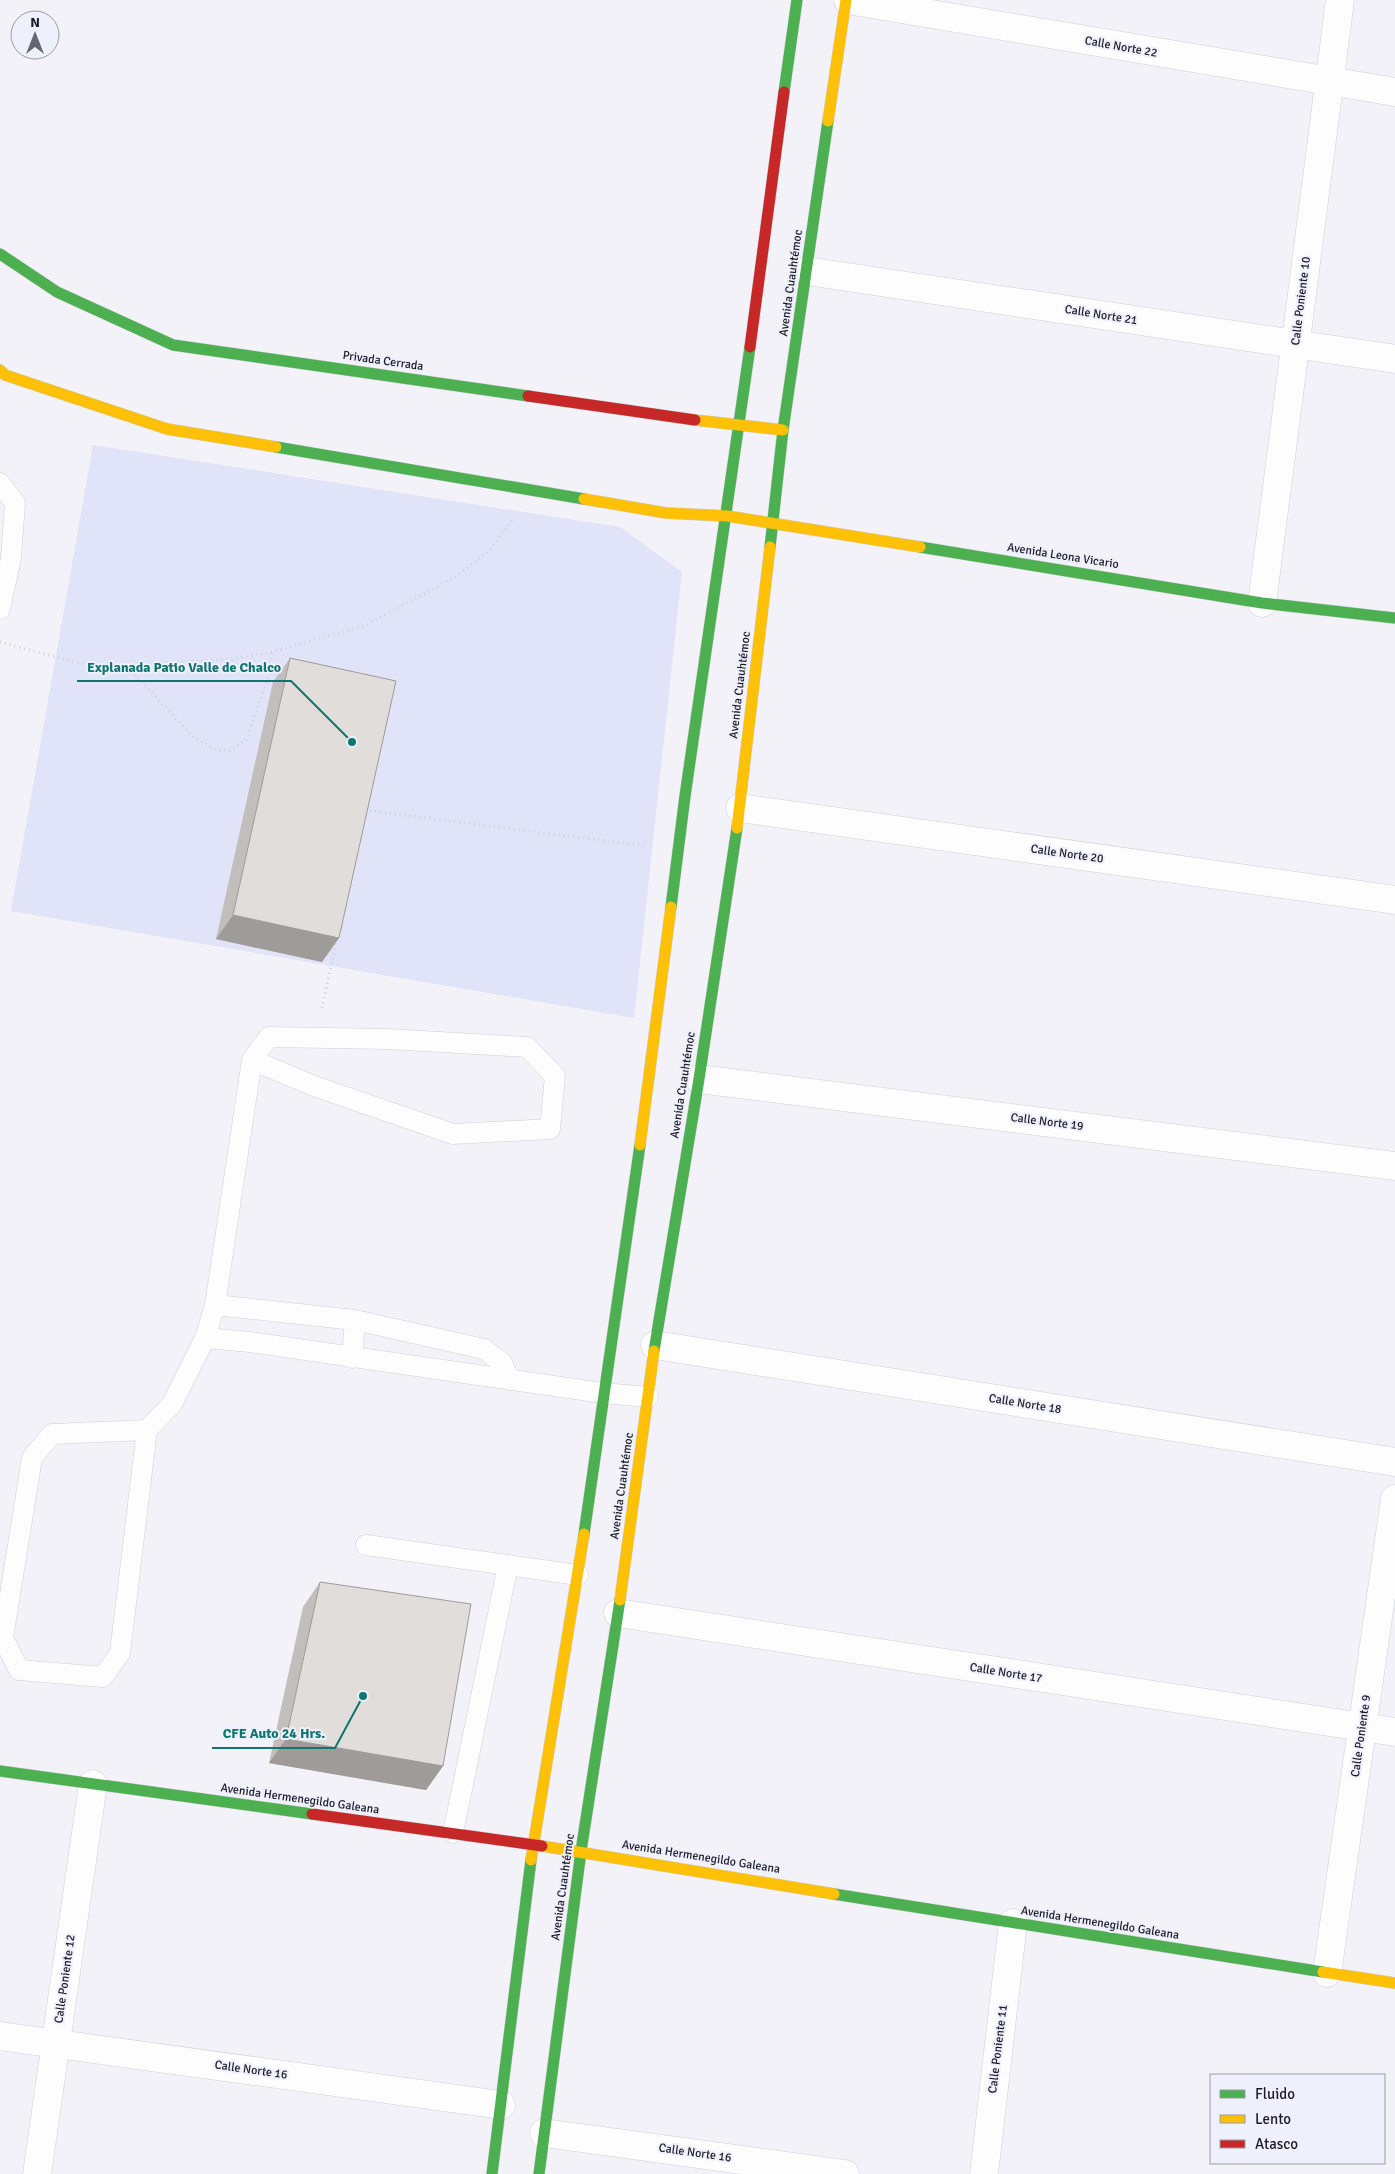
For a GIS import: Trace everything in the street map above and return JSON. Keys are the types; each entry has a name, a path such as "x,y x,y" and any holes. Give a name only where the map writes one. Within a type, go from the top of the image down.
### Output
{"main road":[{"path":"492,2174 533,1844 578,1575 652,1063 678,850 727,516 797,0"},
{"name":"Avenida Cuauhtémoc","path":"539,2174 581,1851 618,1612 655,1346 699,1079 740,808 783,430 847,0"},
{"name":"Privada Cerrada","path":"0,254 57,292 173,345 739,426 783,430"},
{"path":"0,370 6,375 167,429 666,513 727,516"},
{"name":"Avenida Leona Vicario","path":"727,516 1262,603 1395,618"},
{"name":"Avenida Hermenegildo Galeana","path":"0,1771 581,1851 1013,1923 1395,1983"}],"street":[{"name":"Calle Norte 22","path":"847,0 1395,92"},
{"name":"Calle Poniente 10","path":"1262,603 1340,0"},
{"name":"Calle Norte 21","path":"807,271 1395,359"},
{"name":"Calle Norte 20","path":"740,808 1395,900"},
{"name":"Calle Norte 19","path":"699,1079 1395,1166"},
{"name":"Calle Norte 18","path":"655,1346 1395,1462"},
{"name":"Calle Poniente 9","path":"1327,1973 1395,1499"},
{"name":"Calle Norte 17","path":"618,1612 1395,1732"},
{"name":"Calle Poniente 12","path":"37,2174 93,1784"},
{"name":"Calle Poniente 11","path":"984,2174 1013,1923"},
{"name":"Calle Norte 16","path":"0,2036 501,2104"},
{"name":"Calle Norte 16","path":"544,2133 845,2174"}],"lane":[{"path":"0,483 14,503 11,558 0,609"},
{"path":"147,1430 52,1434 32,1458 3,1638 18,1670 103,1677 120,1653 147,1430 172,1404 205,1338 214,1305 252,1060 269,1037 316,1036 527,1047 555,1076 550,1130 453,1134 314,1086 252,1060"},
{"path":"214,1305 355,1320 484,1348 502,1363 510,1380"},
{"path":"352,1358 355,1320"},
{"path":"205,1338 250,1342 603,1393 648,1397"},
{"path":"366,1545 578,1575"},
{"path":"453,1833 508,1565"}],"path":[{"path":"0,642 93,667 128,666 232,659 272,652 364,626 457,576 487,554 534,490"},
{"path":"128,666 194,738 214,749 229,751 246,740 270,674 272,652"},
{"path":"270,674 288,677"},
{"path":"363,819 365,810 678,850"},
{"path":"316,1036 338,932"}],"shaded area":[{"path":"93,445 620,527 682,572 634,1018 11,911"}],"building":[{"path":"290,658 396,681 339,938 233,915"},
{"path":"320,1582 471,1604 443,1766 286,1739"}],"traffic: fast":[{"path":"784,92 797,0"},
{"path":"770,547 783,430 828,121"},
{"path":"0,254 57,292 173,345 528,396"},
{"path":"671,907 685,796 750,347"},
{"path":"276,447 584,499"},
{"path":"920,547 1262,603 1395,618"},
{"path":"654,1351 699,1079 737,828"},
{"path":"584,1534 640,1145"},
{"path":"539,2174 581,1851 620,1600"},
{"path":"0,1771 312,1814"},
{"path":"492,2174 531,1860"},
{"path":"834,1894 1323,1972"}],"traffic: slow":[{"path":"828,121 846,0"},
{"path":"0,370 5,375 167,429 276,447"},
{"path":"695,420 783,430"},
{"path":"584,499 666,513 727,516 920,547"},
{"path":"737,828 770,547"},
{"path":"640,1145 671,907"},
{"path":"620,1600 654,1351"},
{"path":"531,1860 584,1534"},
{"path":"542,1846 834,1894"},
{"path":"1323,1972 1395,1983"}],"traffic: jam":[{"path":"750,347 784,92"},
{"path":"528,396 695,420"},
{"path":"312,1814 542,1846"}],"place":[{"name":"Explanada Patio Valle de Chalco","path":"352,742"},
{"name":"CFE Auto 24 Hrs.","path":"363,1696"}]}
